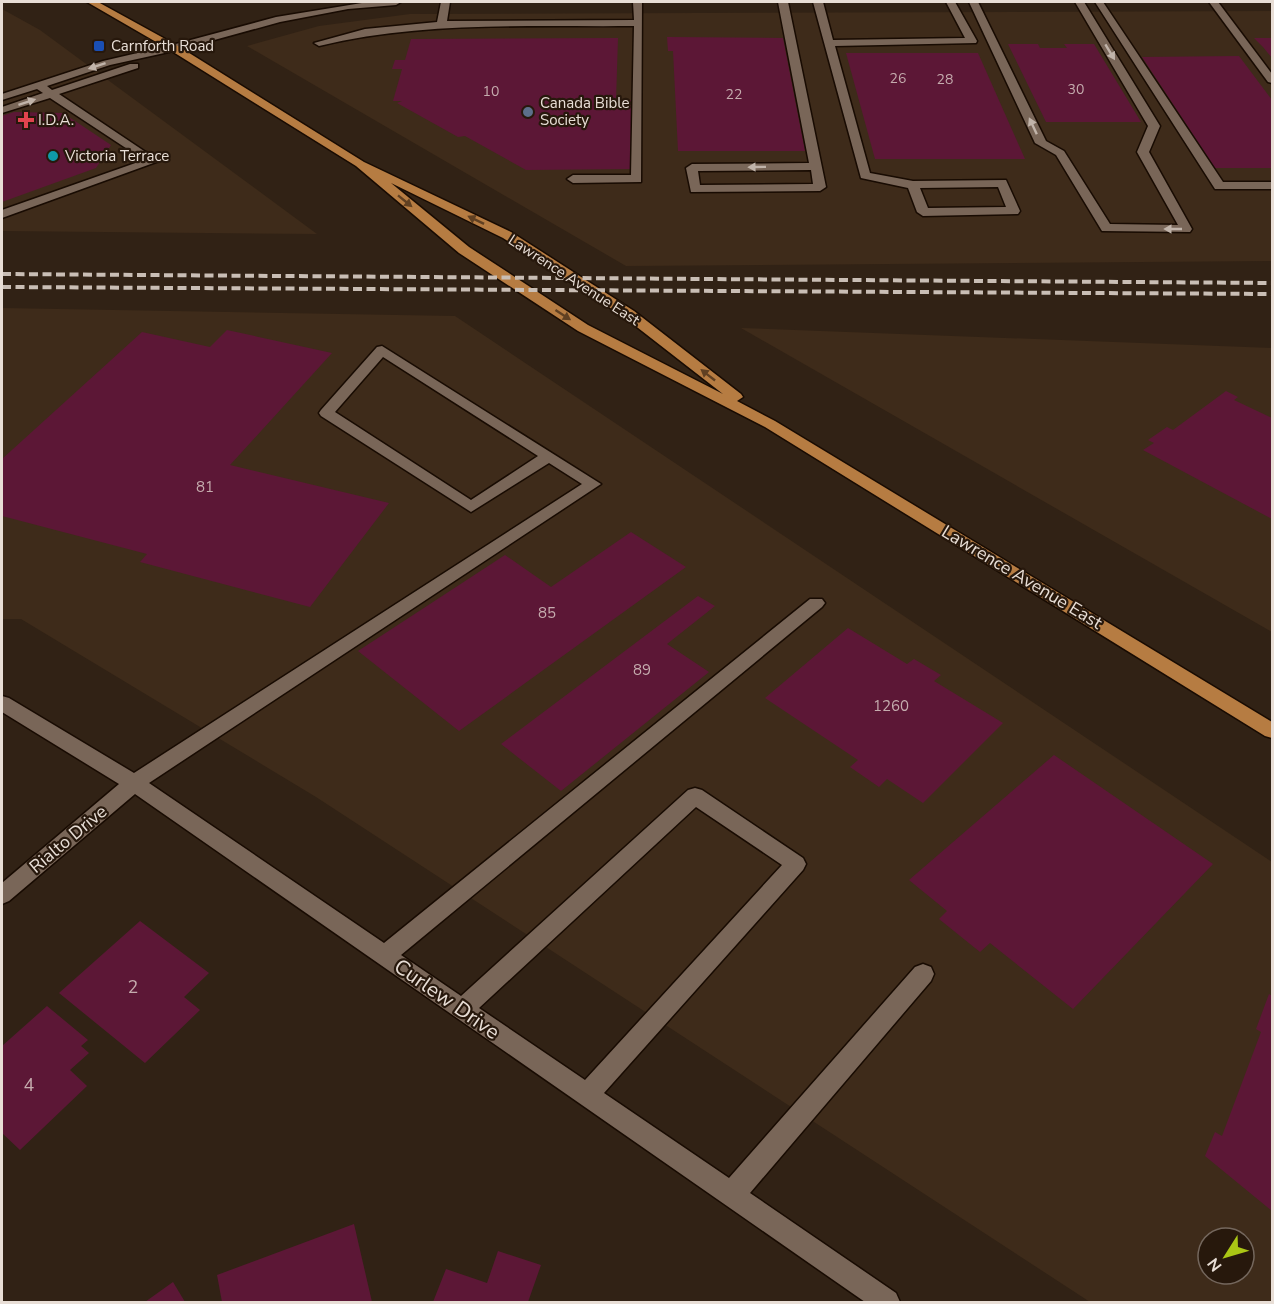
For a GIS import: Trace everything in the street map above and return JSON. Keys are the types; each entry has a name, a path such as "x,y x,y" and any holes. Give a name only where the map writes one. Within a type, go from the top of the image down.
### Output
{"main road":[{"name":"Lawrence Avenue East","path":"92,2 174,48 360,164 507,235 628,314 770,424"},
{"name":"Lawrence Avenue East","path":"360,164 464,250 583,328 770,424 1272,731"}],"street":[{"path":"2,97 107,63 174,48 279,19 346,4 396,2"},
{"path":"442,24 445,2"},
{"path":"573,179 637,179 638,2"},
{"path":"783,2 820,187 695,189 692,168 815,166"},
{"path":"818,2 865,175 913,185 1002,183 1014,210 923,212 913,185"},
{"path":"829,43 972,41 951,2"},
{"path":"973,2 1041,143 1060,153 1106,228 1186,229 1143,152 1154,126 1080,2"},
{"path":"1099,2 1219,186 1272,186"},
{"path":"1213,2 1272,80"},
{"path":"319,43 364,32 442,24 639,23"},
{"path":"2,110 121,72 174,48"},
{"path":"2,214 153,161 38,85"},
{"path":"382,350 549,456 471,507 326,413 382,350"},
{"name":"Rialto Drive","path":"2,895 134,783 593,484 549,456"},
{"path":"384,956 816,603"},
{"name":"Curlew Drive","path":"2,702 134,783 887,1302"},
{"path":"462,1009 695,796 796,864 587,1095"},
{"path":"731,1195 923,974"}],"shaded area":[{"name":"Victoria Terrace","path":"2,9 40,30 317,234 2,231"},
{"path":"1272,11 1272,261 626,266 247,46 319,26 410,14"},
{"path":"2,308 455,316 1272,862 1272,1302 1090,1302 316,797 21,619 2,619"},
{"path":"741,328 1272,348 1272,632"}],"building":[{"path":"667,37 783,38 805,151 678,151 673,51 668,51"},
{"path":"618,38 616,100 633,100 633,169 526,170 465,136 458,137 397,103 402,101 393,101 402,69 392,69 395,60 405,60 411,39"},
{"path":"1254,38 1272,38 1272,58 1263,47"},
{"path":"1008,44 1038,44 1040,48 1067,48 1064,44 1094,44 1141,122 1046,122"},
{"path":"846,53 978,53 1025,159 875,159"},
{"path":"1239,56 1272,100 1272,168 1215,168 1142,57"},
{"name":"Victoria Terrace","path":"14,112 63,113 111,145 96,168 2,202 2,116"},
{"path":"227,330 332,353 230,465 389,503 310,607 140,562 147,554 2,516 2,459 142,332 210,347"},
{"path":"1226,391 1238,397 1234,400 1272,418 1272,519 1143,450 1154,443 1148,440 1167,427 1173,430"},
{"path":"631,532 686,567 459,731 358,651 505,555 551,587"},
{"path":"698,596 715,606 667,644 709,672 561,791 501,744"},
{"path":"848,628 907,664 914,659 941,675 934,681 1003,723 923,803 887,779 879,787 850,767 858,760 765,698"},
{"path":"1054,755 1213,864 1073,1009 990,943 980,952 939,919 947,911 909,880"},
{"path":"140,921 209,973 184,997 200,1010 145,1063 59,993"},
{"path":"1269,994 1272,996 1272,1211 1205,1156 1215,1132 1222,1136 1261,1032 1256,1029"},
{"path":"47,1006 88,1040 81,1046 89,1053 70,1070 87,1086 20,1150 2,1133 2,1046"},
{"path":"354,1224 372,1302 222,1302 217,1275"},
{"path":"498,1251 541,1265 528,1302 433,1302 446,1269 487,1283"},
{"path":"173,1282 185,1302 145,1302"}],"railway":[{"path":"2,274 1272,283"},
{"path":"2,287 1272,294"}],"place":[{"name":"Carnforth Road","path":"99,46"},
{"name":"Canada Bible Society","path":"528,112"},
{"name":"I.D.A.","path":"26,120"},
{"name":"Victoria Terrace","path":"53,156"}]}
